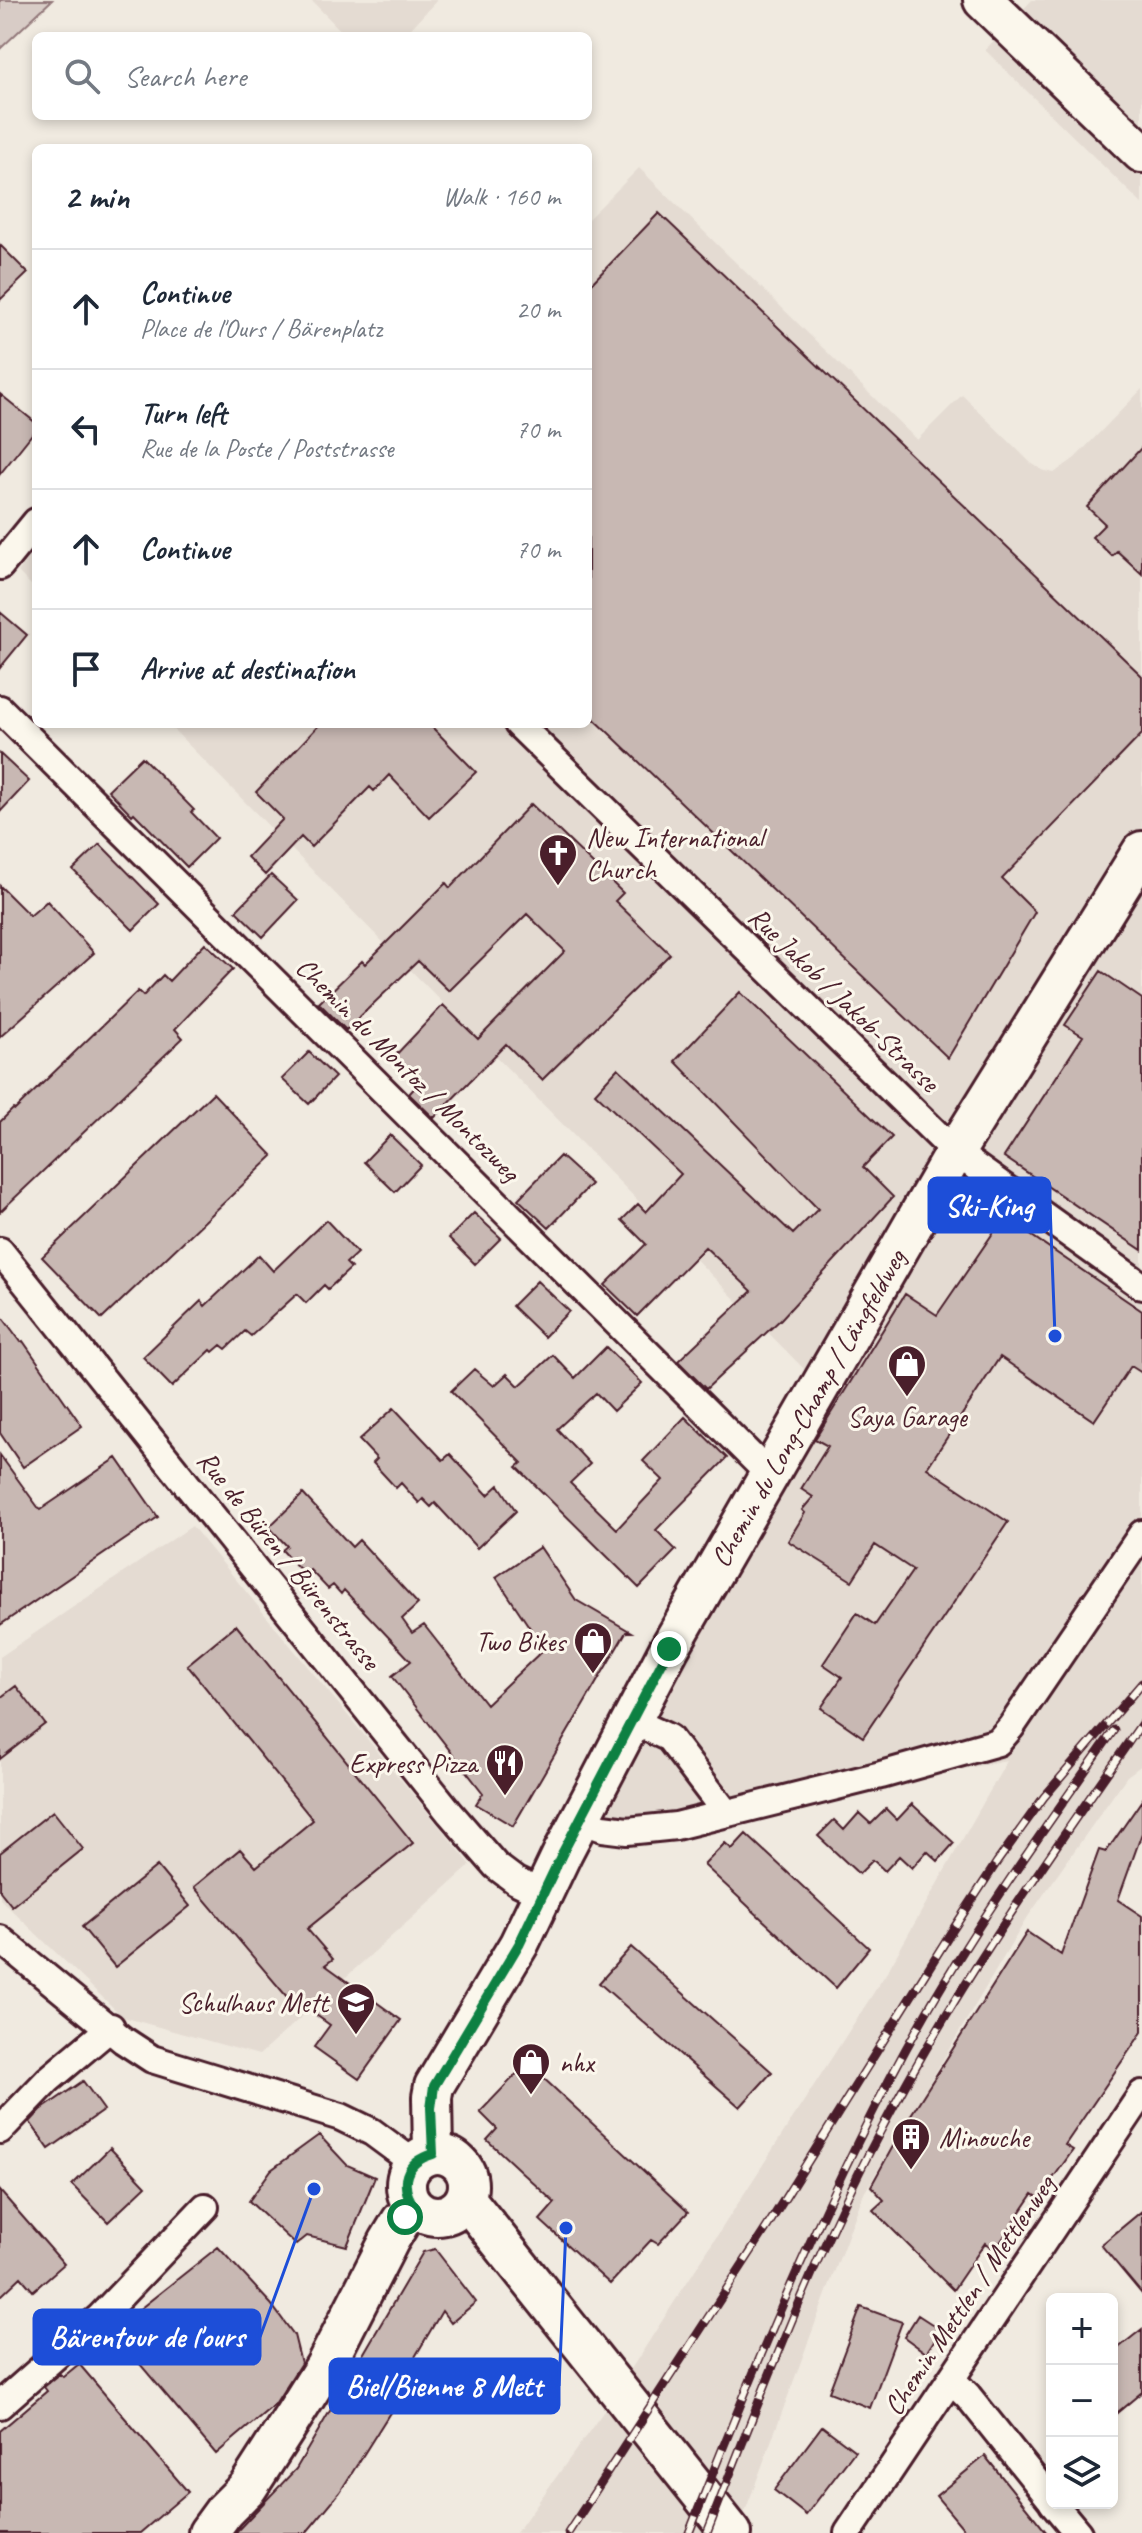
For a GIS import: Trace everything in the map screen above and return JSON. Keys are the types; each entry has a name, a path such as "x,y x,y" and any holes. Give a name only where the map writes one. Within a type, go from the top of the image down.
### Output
{"main road":[{"path":"983,0 1142,153"},
{"name":"Chemin du Long-Champ / Längfeldweg","path":"424,2158 434,2086 519,1944 669,1649 955,1152 1142,851"},
{"path":"424,2158 454,2159 467,2177 465,2198 459,2206 443,2215 433,2216 415,2208 408,2198 405,2185 408,2173 424,2158"},
{"path":"465,2198 732,2533"},
{"path":"208,2533 248,2487 286,2428 325,2366 389,2241 401,2221 415,2208"}],"street":[{"path":"0,566 32,527"},
{"name":"Chemin du Montoz / Montozweg","path":"0,709 770,1475"},
{"name":"Rue Jakob / Jakob-Strasse","path":"522,728 955,1152 1142,1286"},
{"name":"Rue de Büren / Bürenstrasse","path":"0,1251 450,1813 496,1866 516,1881 543,1894"},
{"path":"580,1820 603,1828 627,1831 676,1826 998,1742 1142,1534"},
{"path":"633,1721 669,1738 726,1813"},
{"path":"0,1939 111,2027 123,2040 152,2059 300,2102 354,2123 424,2158"},
{"path":"0,2130 48,2080 111,2027"},
{"name":"Chemin Mettlen / Mettlenweg","path":"848,2533 1142,2094"},
{"path":"0,2405 100,2317 205,2207"},
{"path":"951,2379 1046,2493"},
{"path":"1059,2509 1078,2533"}],"shaded area":[{"path":"0,0 52,0 0,49"},
{"path":"311,0 437,0 408,32 342,32"},
{"path":"1032,0 1142,0 1142,204 985,50"},
{"path":"639,168 917,440 962,395 1031,463 1054,473 1075,458 1142,389 1142,1765 1127,1776 1025,1921 863,2195 737,2533 516,2533 606,2408 887,1972 1007,1761 595,1833 805,1370 172,728 592,728 592,215"},
{"path":"32,553 32,586 18,572"},
{"path":"192,1526 471,1865 259,2055 123,2017 0,1899 0,1657"}],"building":[{"path":"659,213 1142,676 1142,734 1002,879 1035,912 948,1058 592,717 592,283"},
{"path":"0,245 28,273 0,300"},
{"path":"0,394 32,420 32,434 0,474"},
{"path":"1142,447 1142,574 1117,551 1112,556 1092,537 1105,524 1087,507"},
{"path":"0,612 27,635 0,668"},
{"path":"316,728 433,728 476,772 429,817 389,775 374,791 370,787 311,847 301,837 265,875 247,857 283,819 256,792"},
{"path":"0,754 29,781 0,812"},
{"path":"142,757 194,810 191,812 216,838 187,867 108,790"},
{"path":"531,804 623,893 615,901 670,954 542,1080 506,1044 434,1118 409,1094 419,1083 392,1059 443,1005 478,1039 565,951 527,914 449,991 418,961 346,1030 319,1003 362,961 365,964 446,883 450,888"},
{"path":"100,844 159,904 133,930 73,870"},
{"path":"271,875 298,900 263,937 236,911"},
{"path":"0,886 30,916 47,901 94,953 0,1037"},
{"path":"205,943 233,969 175,1029 183,1038 0,1212 0,1122 138,991 143,996 163,975 169,981"},
{"path":"1101,971 1142,999 1142,1250 1004,1157 1083,1036 1065,1025"},
{"path":"740,992 892,1137 863,1167 893,1197 781,1319 706,1389 678,1361 752,1291 705,1247 637,1316 605,1285 646,1244 622,1220 638,1204 646,1212 681,1174 595,1093 618,1068 793,1234 818,1209 675,1061"},
{"path":"309,1052 335,1077 309,1104 282,1079"},
{"path":"213,1093 273,1156 102,1319 42,1257"},
{"path":"390,1135 421,1165 395,1192 364,1162"},
{"path":"560,1156 591,1184 549,1228 518,1199"},
{"path":"474,1213 501,1238 475,1264 449,1238"},
{"path":"1004,1217 1142,1311 1142,1373 1131,1366 1094,1421 1000,1357 927,1468 1008,1522 863,1737 821,1708 842,1677 823,1664 857,1613 875,1625 913,1570 875,1545 852,1581 788,1541 805,1513 802,1510 813,1497 801,1489 828,1446 815,1439 905,1294 937,1315"},
{"path":"326,1220 357,1253 346,1263 351,1268 328,1289 324,1285 306,1303 297,1294 251,1336 245,1331 226,1349 221,1345 213,1352 211,1350 172,1387 143,1357 201,1301 205,1306 259,1255 273,1271"},
{"path":"537,1281 569,1311 544,1337 512,1306"},
{"path":"0,1314 23,1341 82,1426 23,1467 0,1433"},
{"path":"606,1347 642,1383 613,1411 596,1393 557,1429 590,1464 570,1483 617,1529 663,1480 643,1461 685,1417 727,1458 656,1530 676,1550 639,1588 517,1467 522,1463 451,1391 474,1369 494,1386 507,1374 519,1386 553,1355 575,1378"},
{"path":"394,1408 443,1460 450,1454 488,1495 499,1485 516,1511 477,1548 435,1503 431,1507 423,1499 419,1503 401,1483 396,1488 373,1463 377,1459 359,1440"},
{"path":"0,1455 40,1510 117,1458 158,1517 0,1625"},
{"path":"303,1494 352,1547 359,1540 418,1604 402,1619 412,1633 424,1625 486,1704 544,1649 496,1577 540,1547 576,1600 631,1632 626,1632 513,1826 476,1804 483,1793 392,1676 411,1661 344,1590 341,1594 333,1585 328,1589 310,1570 305,1575 282,1550 287,1546 269,1527"},
{"path":"236,1625 413,1843 307,1929 333,1959 325,1965 401,2020 359,2079 314,2047 330,2025 287,1997 194,1887 240,1849 256,1867 313,1820 187,1665"},
{"path":"16,1686 45,1724 0,1759 0,1698"},
{"path":"1142,1800 1142,1833 1118,1900 1142,1916 1142,2032 1065,2145 1073,2150 1039,2198 1033,2194 995,2250 985,2243 953,2290 873,2210 884,2200 871,2186 907,2121 1027,1932 1061,1955 1099,1850 1106,1852"},
{"path":"912,1804 954,1843 938,1861 927,1851 912,1868 899,1856 885,1871 873,1860 859,1874 818,1836 834,1820 844,1830 859,1813 871,1824 886,1809 897,1820"},
{"path":"53,1811 83,1849 12,1906 0,1891 0,1853"},
{"path":"746,1834 869,1948 836,1988 704,1865 725,1843 732,1849"},
{"path":"157,1866 190,1906 115,1967 82,1927"},
{"path":"631,1947 772,2072 740,2107 599,1983"},
{"path":"527,2063 688,2212 658,2244 651,2240 610,2284 540,2220 555,2203 487,2140 497,2129 480,2112"},
{"path":"83,2081 104,2110 49,2149 30,2122 41,2110"},
{"path":"319,2135 347,2165 375,2177 347,2246 307,2236 296,2245 249,2201 271,2170"},
{"path":"110,2148 146,2186 108,2222 72,2185"},
{"path":"0,2191 64,2264 33,2291 21,2277 0,2297"},
{"path":"1142,2211 1142,2294 1101,2245"},
{"path":"218,2247 271,2304 294,2335 301,2363 275,2404 216,2454 112,2331"},
{"path":"435,2249 476,2302 451,2323 442,2311 395,2391 401,2395 340,2492 306,2533 235,2533 296,2469 423,2252"},
{"path":"861,2307 902,2322 870,2408 829,2392"},
{"path":"918,2315 941,2330 926,2353 904,2337"},
{"path":"1142,2329 1142,2392 1118,2412 1118,2365 1118,2348"},
{"path":"79,2364 188,2492 140,2533 0,2533 0,2431 47,2391 44,2387"},
{"path":"822,2426 855,2451 806,2515 774,2490"},
{"path":"985,2456 1047,2533 967,2533 936,2496"}],"railway":[{"path":"568,2533 767,2227 997,1862 1044,1797 1142,1683"},
{"path":"707,2533 809,2280 880,2132 971,1974 1142,1723"},
{"path":"689,2533 799,2268 892,2074 971,1939 1114,1730"}],"place":[{"name":"New International Church","path":"558,887"},
{"name":"Ski-King","path":"1055,1336"},
{"name":"Saya Garage","path":"907,1398"},
{"name":"Two Bikes","path":"593,1675"},
{"name":"Express Pizza","path":"505,1797"},
{"name":"Schulhaus Mett","path":"356,2036"},
{"name":"nhx","path":"531,2096"},
{"name":"Minouche","path":"911,2171"},
{"name":"Bärentour de l'ours","path":"314,2189"},
{"name":"Biel/Bienne 8 Mett","path":"566,2228"}],"route":[{"path":"405,2217 415,2208 408,2198 405,2185 408,2173 414,2163 433,2154 431,2108 434,2086 519,1944 563,1852 669,1649"}]}
